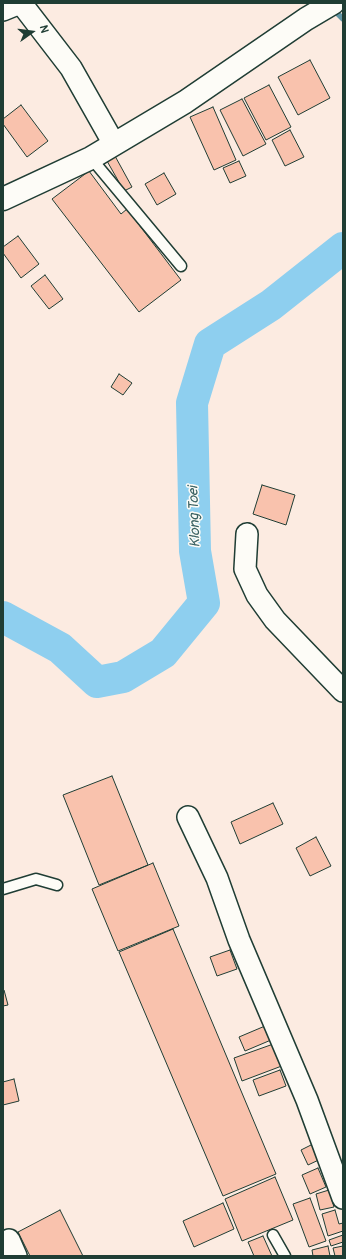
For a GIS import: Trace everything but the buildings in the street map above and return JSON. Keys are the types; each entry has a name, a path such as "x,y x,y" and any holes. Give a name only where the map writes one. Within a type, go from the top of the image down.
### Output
{"street":[{"path":"3,10 20,3 71,68 114,144"},
{"path":"3,199 91,158 185,102 333,3"},
{"path":"247,534 245,569 257,595 275,620 343,691"},
{"path":"188,817 217,878 239,940 307,1100 343,1198"}],"lane":[{"path":"91,158 181,266"},
{"path":"3,889 36,879 57,885"},
{"path":"273,1235 285,1256"}],"waterway":[{"path":"332,8 343,19"},
{"name":"Klong Toei","path":"3,617 60,648 97,682 123,677 163,653 204,603 195,551 192,403 210,344 271,305 343,248"}]}
